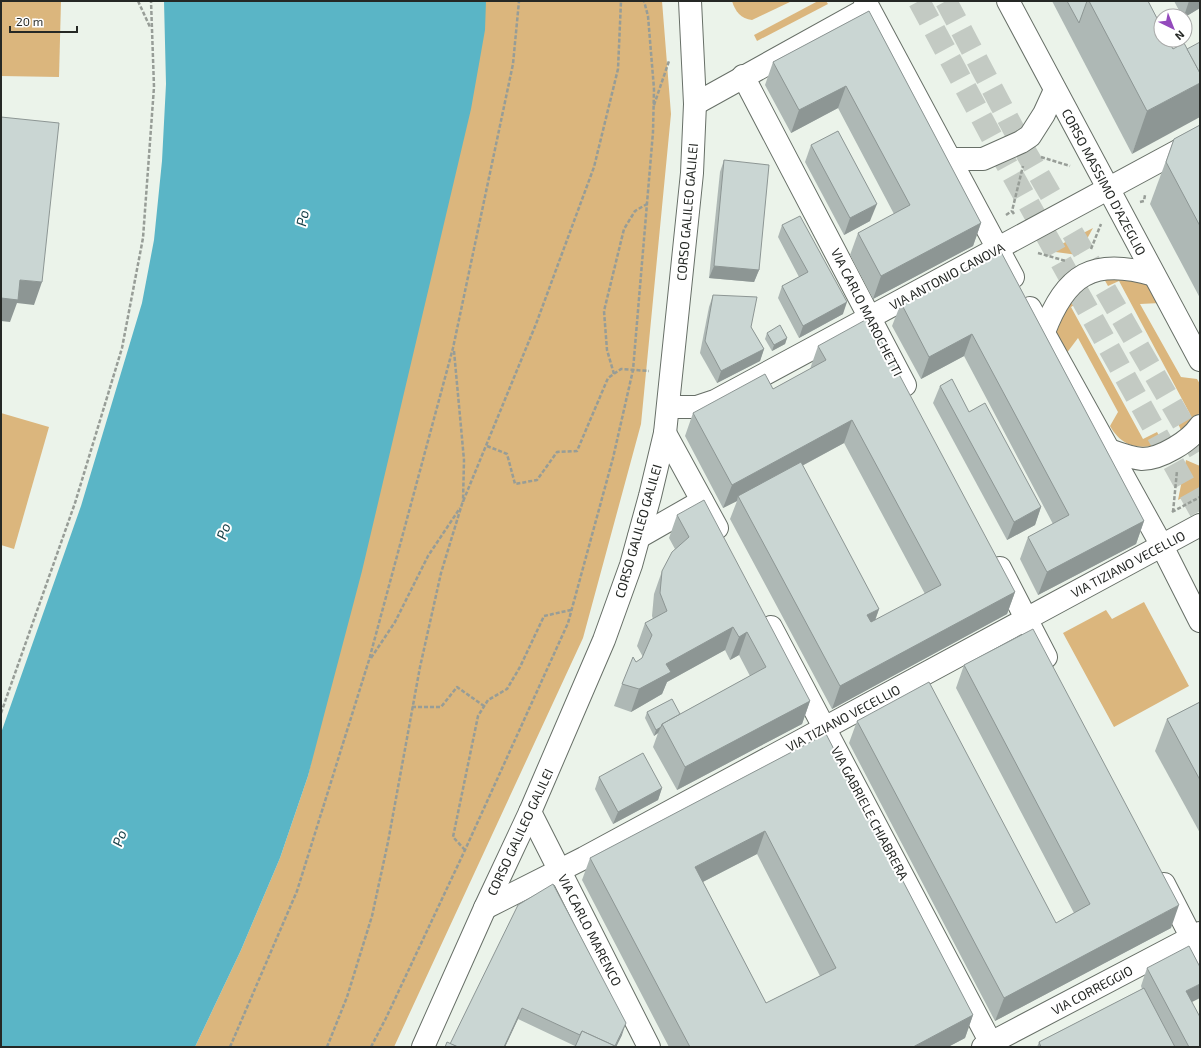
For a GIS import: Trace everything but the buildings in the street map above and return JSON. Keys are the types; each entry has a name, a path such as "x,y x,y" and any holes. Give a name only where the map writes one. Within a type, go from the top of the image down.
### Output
{"street":[{"name":"CORSO GALILEO GALILEI","path":"423,1047 530,812 604,640 639,537 665,433 692,173 695,104 690,1"},
{"name":"CORSO MASSIMO D'AZEGLIO","path":"1008,1 1107,189 1200,360"},
{"path":"695,104 866,4 1162,546 1200,621"},
{"name":"VIA CARLO MAROCHETTI","path":"743,76 912,400"},
{"name":"CORSO MASSIMO D'AZEGLIO","path":"950,159 983,159 1024,147 1041,119 1055,90"},
{"name":"VIA ANTONIO CANOVA","path":"668,407 697,407 715,401 1200,139"},
{"name":"CORSO MASSIMO D'AZEGLIO","path":"1044,332 1053,308 1064,292 1075,281 1088,273 1106,267 1125,268 1154,275"},
{"path":"1109,450 1144,459 1178,446 1194,435 1200,426"},
{"path":"665,433 726,545"},
{"path":"639,537 702,501"},
{"name":"VIA TIZIANO VECELLIO","path":"485,908 560,870 1200,526"},
{"path":"992,554 1054,673"},
{"name":"VIA GABRIELE CHIABRERA","path":"760,607 825,728 989,1046"},
{"name":"VIA CARLO MARENCO","path":"530,812 649,1047"},
{"path":"1156,869 1197,941"},
{"name":"VIA CORREGGIO","path":"989,1046 1197,941"}],"path":[{"path":"138,1 152,29"},
{"path":"1,713 76,503 122,348 143,238 154,87 151,1"},
{"path":"230,1047 297,891 369,660 453,348 513,64 519,1"},
{"path":"327,1047 347,997 372,916 388,842 412,707 441,573 462,504 536,324 594,167 618,68 621,1"},
{"path":"371,1047 465,850 568,623 613,458 633,370 647,203 654,89 648,16 644,1"},
{"path":"653,108 667,65 676,46 693,44"},
{"path":"1015,216 1012,212 1024,147 1084,171 1097,169"},
{"path":"614,374 607,350 604,311 624,229 634,211 647,203"},
{"path":"1090,254 1103,220"},
{"path":"1033,252 1070,262"},
{"path":"369,660 395,622 428,556 462,504 464,460 453,348"},
{"path":"487,446 507,454 515,484 538,480 557,452 577,451 608,378 621,369 671,373"},
{"path":"1172,512 1178,464"},
{"path":"1150,524 1200,497"},
{"path":"465,850 453,837 478,716 488,700 507,689 544,616 571,610"},
{"path":"412,707 441,707 457,686 484,706"}],"shaded area":[{"path":"1,1 61,1 59,77 1,76"},
{"path":"482,1 662,1 671,114 641,424 583,638 394,1047 195,1047 241,950 280,858 308,776"},
{"path":"732,1 792,1 752,20 739,14"},
{"path":"818,1 826,1 828,4 757,41 754,35"},
{"path":"1093,228 1078,255 1048,251"},
{"path":"1103,277 1143,281 1152,287 1160,303 1140,304 1181,377 1197,379 1200,384 1200,412 1183,435 1177,421 1190,414 1119,281 1108,286"},
{"path":"1076,292 1081,301 1071,307 1143,439 1157,432 1164,445 1140,447 1133,446 1121,440 1110,426 1118,412 1078,338 1066,354 1058,339 1057,333 1062,314"},
{"path":"1,413 49,427 14,549 1,545"},
{"path":"1186,460 1200,466 1200,489 1178,500"},
{"path":"1144,602 1189,686 1114,727 1063,633 1106,610 1112,619"}],"water":[{"name":"Po","path":"164,1 486,1 485,30 471,109 362,571 308,776 280,858 241,950 195,1047 1,1047 1,733 81,506 142,303 154,240 162,161 166,84"}],"tunnel":[{"path":"919,1 1002,156 1200,511"},
{"path":"946,1 1024,149 1200,453"}]}
